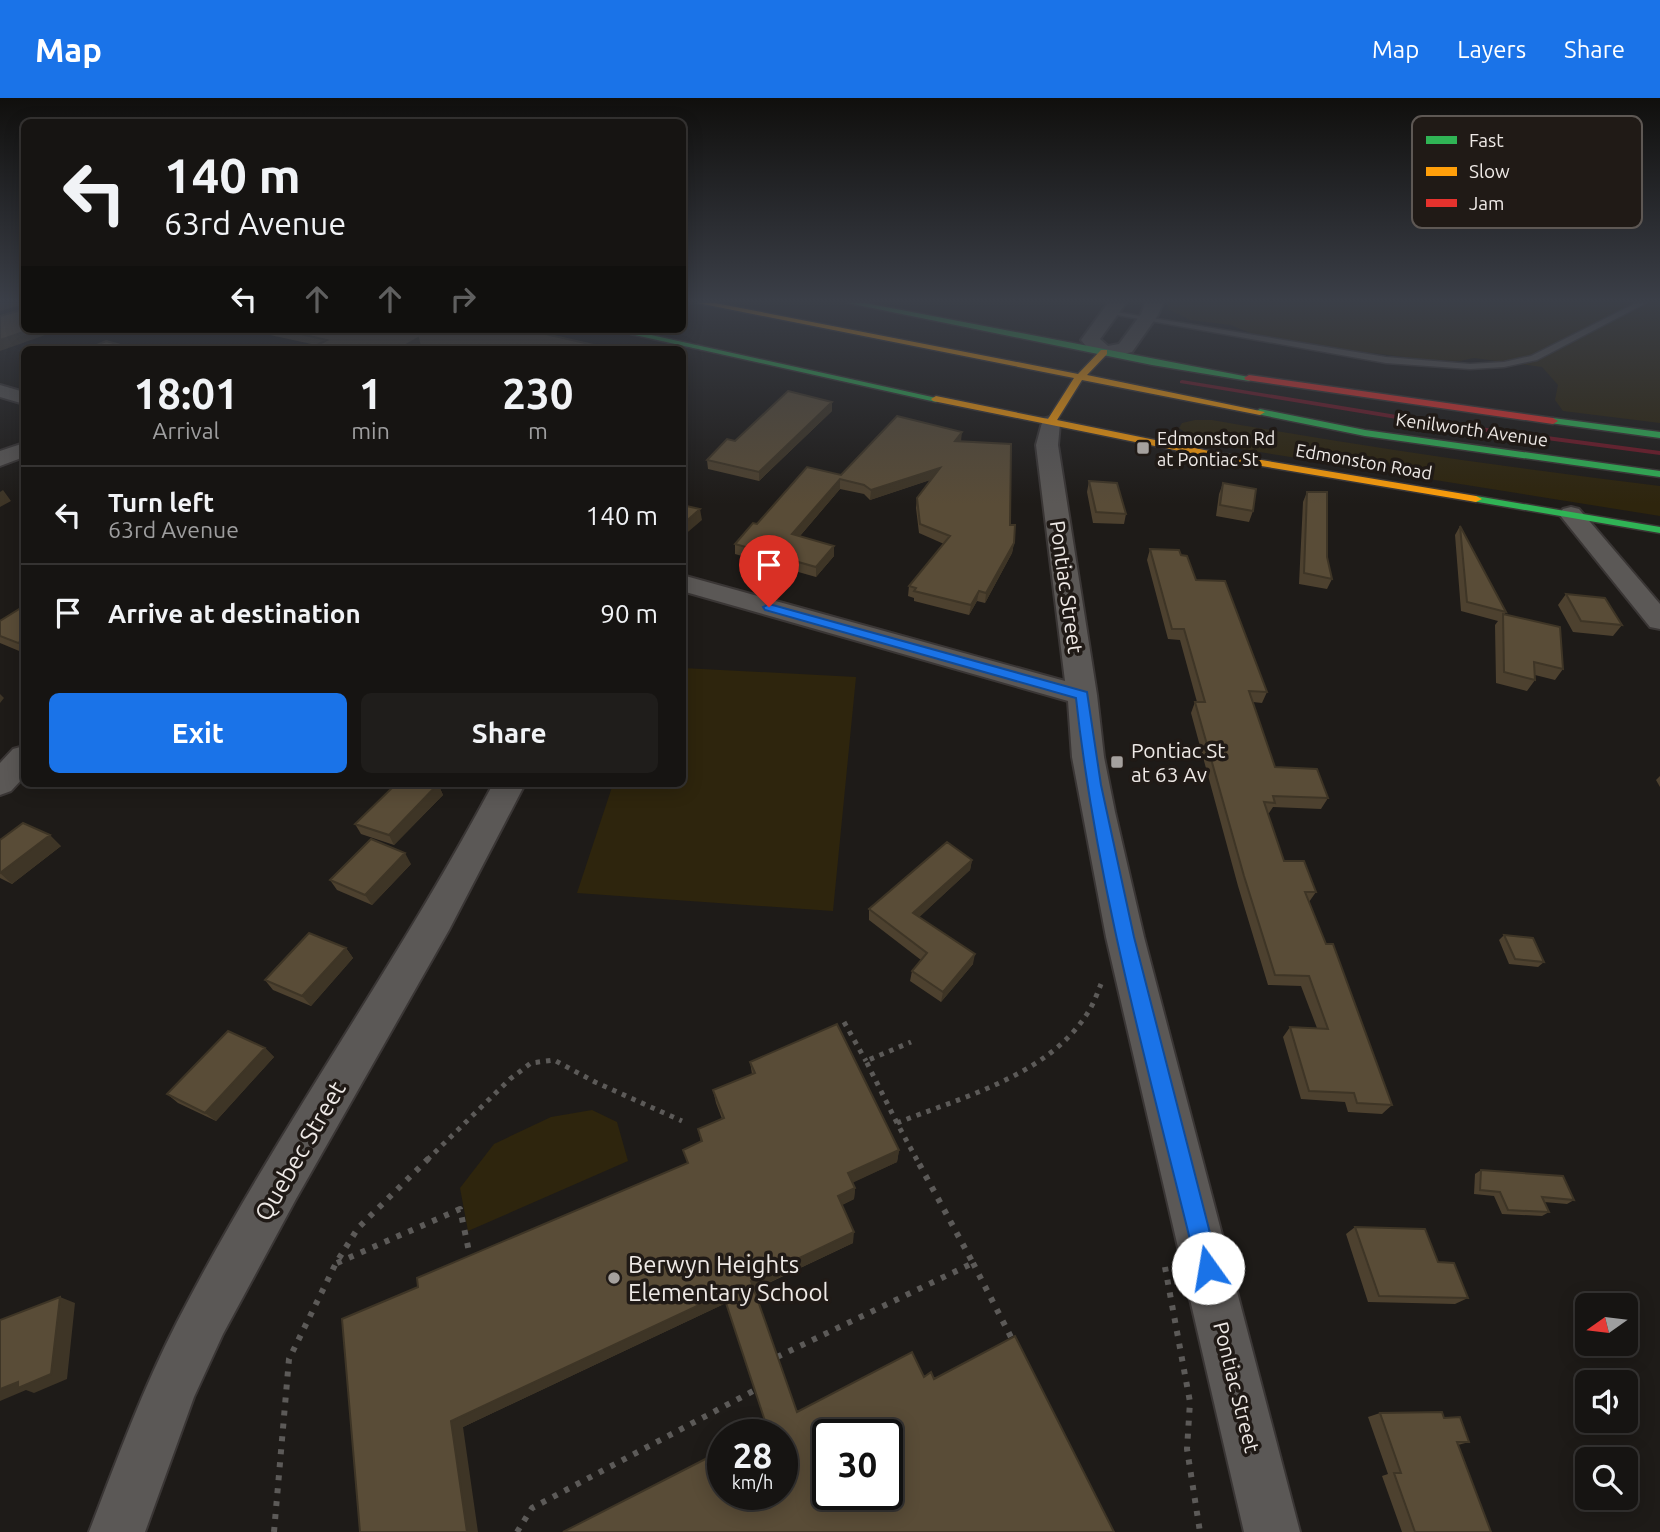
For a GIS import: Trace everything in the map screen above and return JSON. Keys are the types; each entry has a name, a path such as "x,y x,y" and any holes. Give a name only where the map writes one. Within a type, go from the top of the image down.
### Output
{"main road":[{"name":"Edmonston Road","path":"803,370 995,411 1055,402 1214,455 1660,530"},
{"path":"1018,370 1055,402 1093,396 1182,399"},
{"name":"Kenilworth Avenue","path":"1042,370 1365,433 1660,474"},
{"path":"1055,402 1087,370"},
{"name":"Kenilworth Avenue","path":"1205,370 1354,395 1660,435"},
{"path":"1221,370 1251,378"}],"street":[{"path":"0,391 21,397"},
{"name":"Pontiac Street","path":"1055,402 1047,446 1093,785 1125,937 1272,1532"},
{"path":"0,459 21,451"},
{"path":"1571,514 1660,621"},
{"path":"686,584 1082,695"},
{"path":"0,783 21,760"},
{"name":"Quebec Street","path":"117,1532 152,1440 205,1319 274,1192 467,870 508,787"}],"path":[{"path":"897,1122 1045,1059 1076,1028 1096,999 1104,974"},
{"path":"844,1021 1017,1349"},
{"path":"866,1061 911,1042"},
{"path":"274,1532 289,1359 336,1263 358,1228 510,1079 531,1063 554,1060 594,1082 682,1121"},
{"path":"336,1263 460,1209 473,1269"},
{"path":"1162,1254 1190,1402 1187,1449 1200,1532"},
{"path":"777,1357 973,1263"},
{"path":"517,1532 532,1508 755,1390"}],"shaded area":[{"path":"1545,370 1660,370 1660,423 1563,411 1555,400 1558,385"},
{"path":"1212,420 1436,456 1660,486 1660,516 1222,446 1196,440 1179,428 1182,423"},
{"path":"686,668 856,677 833,911 577,893 612,787 686,787"},
{"path":"592,1110 617,1122 628,1161 468,1231 460,1188 494,1144 551,1117"}],"building":[{"path":"788,391 832,402 759,472 707,460 727,439 735,441"},
{"path":"897,416 962,432 955,441 1011,444 1010,525 1015,525 1014,543 986,593 979,591 971,605 914,591 916,588 909,586 950,536 920,524 917,498 940,468 871,490 864,485 840,479 792,534 834,546 816,567 735,544 753,523 757,524 807,467 841,475"},
{"path":"1089,481 1117,483 1126,514 1096,512"},
{"path":"1223,483 1256,489 1253,511 1220,505"},
{"path":"1307,492 1327,492 1327,557 1332,579 1304,573"},
{"path":"686,506 700,509 686,521"},
{"path":"1460,526 1506,612 1467,602"},
{"path":"1150,549 1179,550 1181,555 1187,556 1196,580 1225,581 1267,692 1249,691 1275,767 1317,769 1328,798 1273,796 1275,803 1264,802 1284,861 1304,861 1316,892 1305,892 1326,944 1333,944 1392,1105 1357,1103 1354,1093 1309,1091 1290,1027 1328,1029 1309,976 1275,975 1195,702 1205,702 1184,629 1172,629"},
{"path":"1566,594 1605,598 1622,625 1581,621"},
{"path":"21,608 21,641 18,643 0,636 0,621"},
{"path":"1503,614 1560,627 1563,669 1534,662 1535,680 1504,672"},
{"path":"393,787 435,787 389,835 355,824"},
{"path":"23,823 50,835 0,873 0,840"},
{"path":"371,839 405,853 365,895 330,880"},
{"path":"947,842 972,860 913,913 975,954 943,992 912,971 927,953 869,909"},
{"path":"309,933 346,948 302,996 265,980"},
{"path":"1504,935 1533,938 1544,962 1515,959"},
{"name":"Berwyn Heights Elementary School","path":"837,1024 899,1150 848,1173 855,1188 838,1196 854,1232 751,1281 797,1412 912,1352 924,1377 931,1372 934,1379 1015,1336 1114,1532 563,1532 707,1458 707,1510 798,1510 798,1419 764,1419 723,1294 451,1421 467,1532 360,1532 342,1319 418,1287 417,1278 688,1163 683,1150 702,1141 698,1129 724,1118 713,1090 755,1073 750,1062"},
{"path":"228,1031 265,1048 205,1113 167,1094"},
{"path":"1481,1170 1563,1176 1574,1200 1542,1197 1549,1212 1508,1210 1500,1192 1480,1190"},
{"path":"1355,1227 1425,1229 1438,1262 1454,1263 1468,1298 1379,1296"},
{"path":"60,1297 51,1374 18,1388 18,1382 0,1389 0,1320"},
{"path":"1442,1412 1444,1418 1460,1417 1469,1442 1457,1442 1491,1532 1415,1532 1394,1473 1401,1473 1380,1413"}],"waterway":[{"path":"1182,382 1427,422 1660,453"}],"traffic: fast":[{"path":"801,370 936,399"},
{"path":"1200,370 1249,378"},
{"path":"1260,412 1365,433 1660,474"},
{"path":"1553,421 1660,435"},
{"path":"1476,499 1660,530"}],"traffic: slow":[{"path":"1045,370 1260,412"},
{"path":"1050,423 1087,370"},
{"path":"936,399 1214,455 1476,499"}],"traffic: jam":[{"path":"1249,378 1553,421"}],"place":[{"name":"Edmonston Rd at Pontiac St","path":"1143,448"},
{"name":"Pontiac St at 63 Av","path":"1117,762"},
{"name":"Berwyn Heights Elementary School","path":"614,1278"}],"route":[{"path":"769,607 1082,695 1088,757 1125,937 1208,1268"}]}
